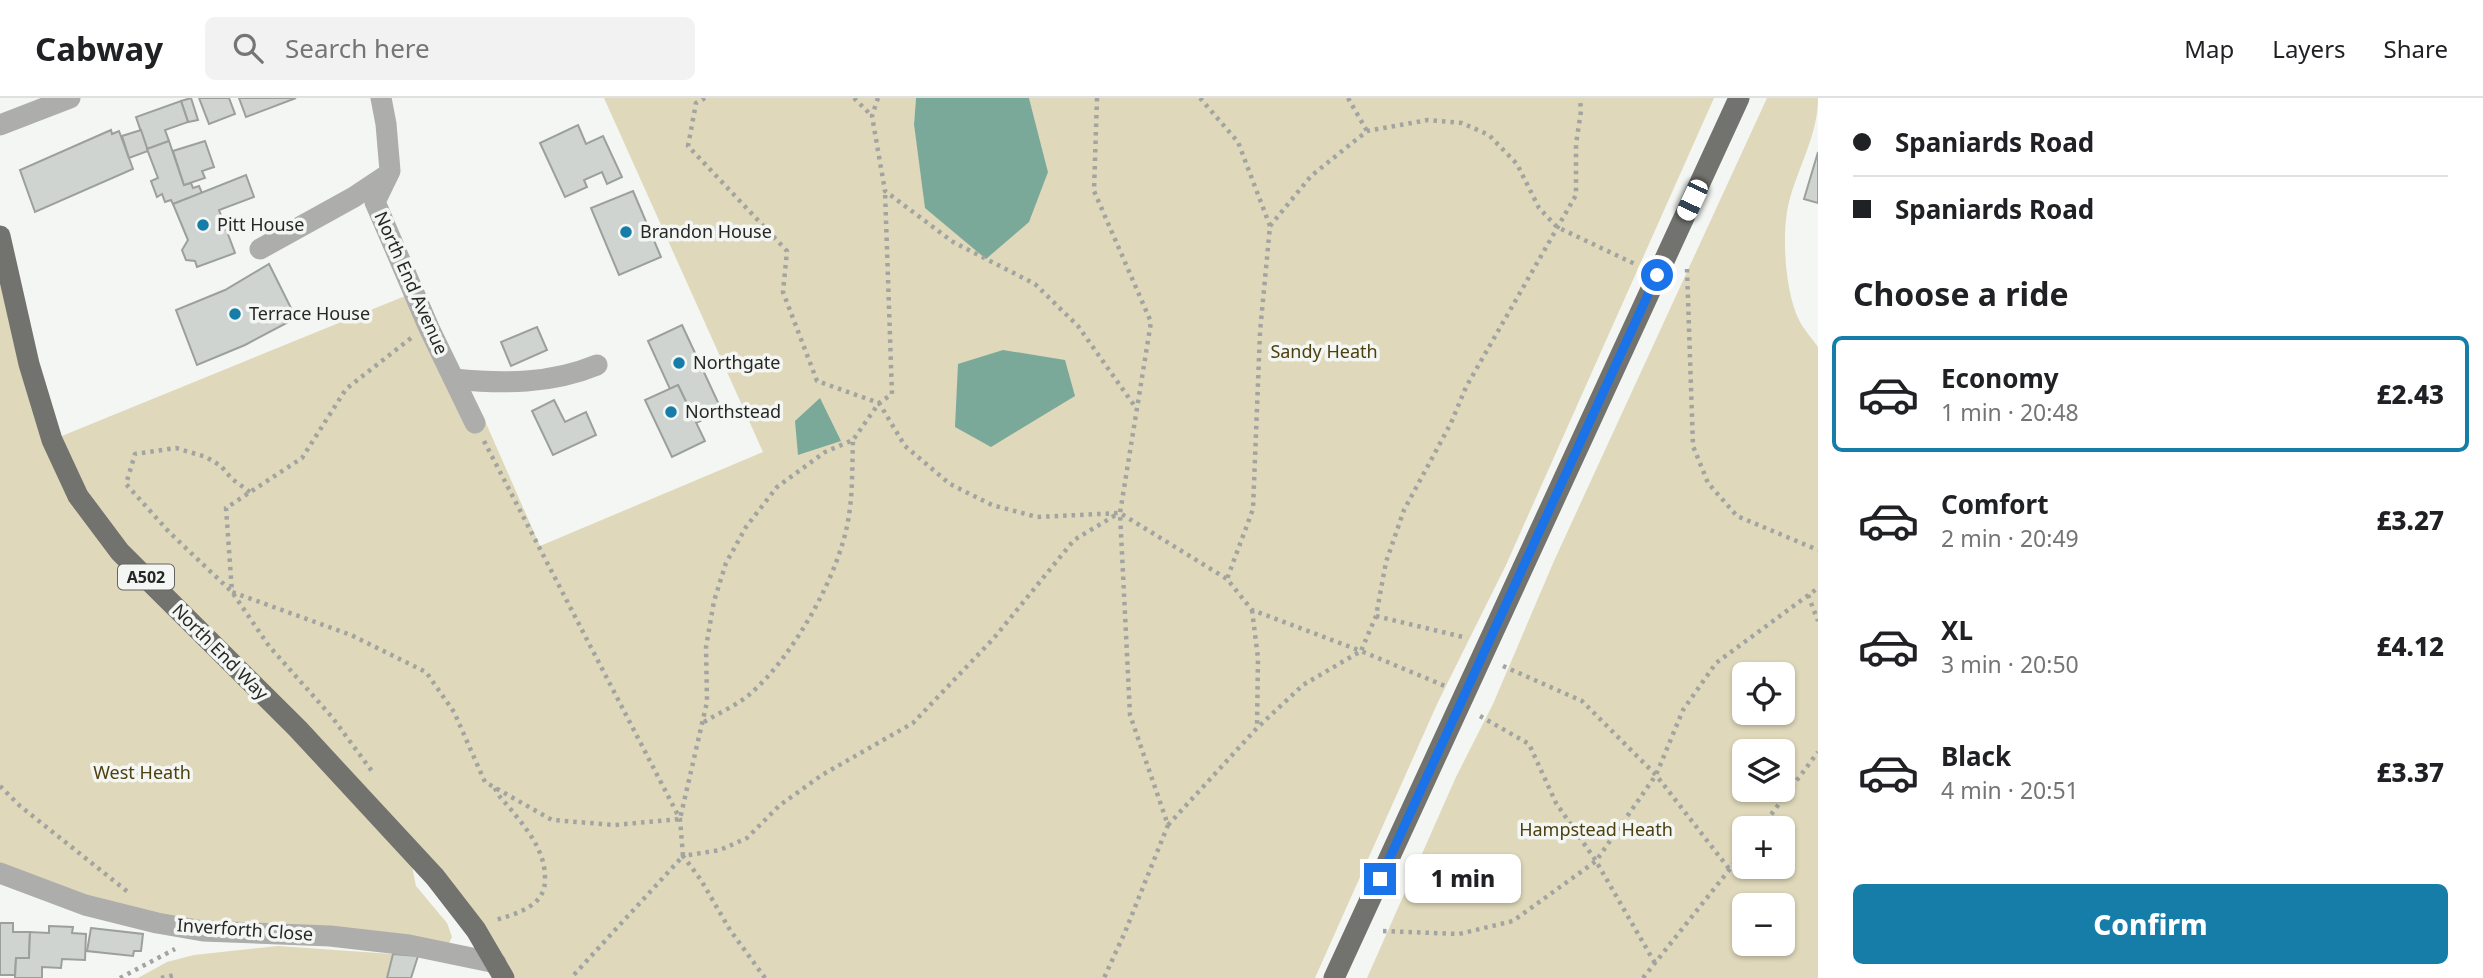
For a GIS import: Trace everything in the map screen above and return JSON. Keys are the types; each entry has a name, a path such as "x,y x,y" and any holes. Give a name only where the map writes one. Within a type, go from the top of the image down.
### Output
{"main road":[{"path":"1334,978 1739,98"},
{"name":"North End Way","path":"0,236 29,364 52,440 78,496 120,552 298,729 409,849 493,970"}],"street":[{"path":"0,125 70,98"},
{"name":"North End Avenue","path":"381,98 386,124 388,173 375,202 475,424"},
{"path":"260,249 354,197 388,173"},
{"path":"454,379 487,382 551,380 597,365"},
{"name":"Inverforth Close","path":"0,873 85,905 157,923 203,931 330,936 409,946 493,970"}],"path":[{"path":"705,98 696,103 688,146 717,180 787,251 783,292 817,381 879,403 905,446 950,484 992,505 1037,517 1120,513 1227,579 1252,610 1361,651 1446,687"},
{"path":"853,98 872,116"},
{"path":"765,978 730,930 701,880 683,856 680,820 707,702 706,647 714,601 726,563 746,527 778,487 825,452 852,440 879,403 892,394 885,191 872,116 878,98"},
{"path":"1097,98 1094,191 1151,322 1120,513 1130,715 1168,825"},
{"path":"1200,98 1238,142 1270,226 1260,332 1253,509 1227,579"},
{"path":"1348,98 1367,131"},
{"path":"1104,978 1168,825 1257,728 1303,685 1361,651 1377,616 1386,562 1404,510 1451,423 1466,387 1576,195 1576,144 1581,111 1580,98"},
{"path":"1270,226 1311,176 1367,131 1428,120 1462,123 1489,135 1517,163 1539,208 1557,227 1637,265"},
{"path":"885,191 953,242 1035,284 1078,326 1137,409"},
{"path":"1687,257 1693,446 1708,483 1737,516 1818,550"},
{"path":"232,592 226,508 302,458 346,390 419,332"},
{"path":"475,424 680,820"},
{"path":"703,722 749,695 784,657 818,602 842,551 850,513 852,440"},
{"path":"250,492 232,479 221,466 206,457 176,448 135,454 126,484 169,532 232,592 269,646 332,718 376,776"},
{"path":"571,978 683,856 720,850 747,838 780,805 822,775 913,723 994,638 1074,540 1120,513"},
{"path":"1383,931 1459,934 1513,921 1596,861 1656,775 1684,710 1716,663 1818,588"},
{"path":"232,592 351,635 426,672 454,712 485,782 552,820 615,825 680,820"},
{"path":"1808,596 1818,599"},
{"path":"1808,596 1818,621"},
{"path":"1252,610 1258,658 1257,728"},
{"path":"1377,616 1468,638"},
{"path":"1502,666 1582,701 1656,775 1730,870"},
{"path":"1480,716 1529,744 1556,803 1596,861 1656,965"},
{"path":"1770,816 1818,752"},
{"path":"0,786 20,806 130,893"},
{"path":"485,924 517,913 538,901 545,887 545,868 539,850 495,788"},
{"path":"1643,978 1732,867"},
{"path":"120,978 158,960 203,931"},
{"path":"161,978 175,975 174,978"}],"green space":[{"name":"Sandy Heath","path":"604,98 916,98 914,124 1048,172 1029,98 1714,98 1506,565 1438,702 1315,978 504,978 409,851 416,886 447,923 452,937 448,945 203,931 0,873 0,236 52,440 410,294 485,421 540,546 763,452"},
{"name":"Hampstead Heath","path":"1767,98 1818,98 1815,125 1789,202 1785,246 1794,308 1801,324 1818,347 1818,978 1367,978 1456,777 1493,704 1554,561"},
{"path":"278,946 393,954 387,978 138,978 167,962 194,955"}],"shaded area":[{"path":"916,98 1029,98 1048,172 1029,222 986,259 925,208 914,124"},
{"path":"1003,350 1065,360 1075,396 991,447 955,427 958,364"},
{"path":"820,398 841,441 798,455 795,421"}],"building":[{"path":"191,98 198,120 188,122 181,101"},
{"path":"199,98 229,98 235,114 209,124"},
{"path":"239,98 296,98 246,117"},
{"path":"181,101 188,122 165,130 169,141 147,149 136,117"},
{"path":"578,125 586,144 603,136 622,177 607,184 602,172 584,180 587,187 565,197 540,143"},
{"path":"111,130 112,134 119,131 133,169 35,212 20,170"},
{"path":"141,130 148,151 129,158 122,136"},
{"path":"169,141 184,185 191,183 193,188 199,186 202,193 173,204 171,200 165,202 162,194 157,197 151,181 158,178 147,149"},
{"path":"205,141 214,167 202,171 205,178 184,185 173,151"},
{"path":"1818,152 1818,203 1804,199"},
{"name":"Pitt House","path":"246,175 254,197 219,210 235,253 197,267 195,261 186,260 182,250 188,240 173,204"},
{"name":"Brandon House","path":"633,191 661,257 619,275 591,208"},
{"name":"Terrace House","path":"269,264 296,318 245,345 197,365 176,310 225,290"},
{"name":"Northgate","path":"682,325 722,411 696,423 678,385 670,389 648,341"},
{"path":"537,327 547,350 511,366 501,342"},
{"name":"Northstead","path":"678,385 705,441 672,457 645,400"},
{"path":"554,400 565,422 586,412 596,435 553,455 532,411"},
{"path":"0,923 13,923 13,932 30,932 29,958 16,958 15,975 0,975"},
{"path":"49,926 73,927 72,933 86,934 85,960 62,959 61,968 42,967 42,978 15,978 16,958 29,958 30,932 49,933"},
{"path":"91,928 143,934 141,951 134,951 133,956 87,951"},
{"path":"393,954 418,956 411,978 387,978"}],"place":[{"name":"Pitt House","path":"203,225"},
{"name":"Brandon House","path":"626,232"},
{"name":"Terrace House","path":"235,314"},
{"name":"Northgate","path":"679,363"},
{"name":"Northstead","path":"671,412"}],"route":[{"path":"1380,879 1657,275"}],"park label":[{"name":"West Heath","path":"142,773"}]}
